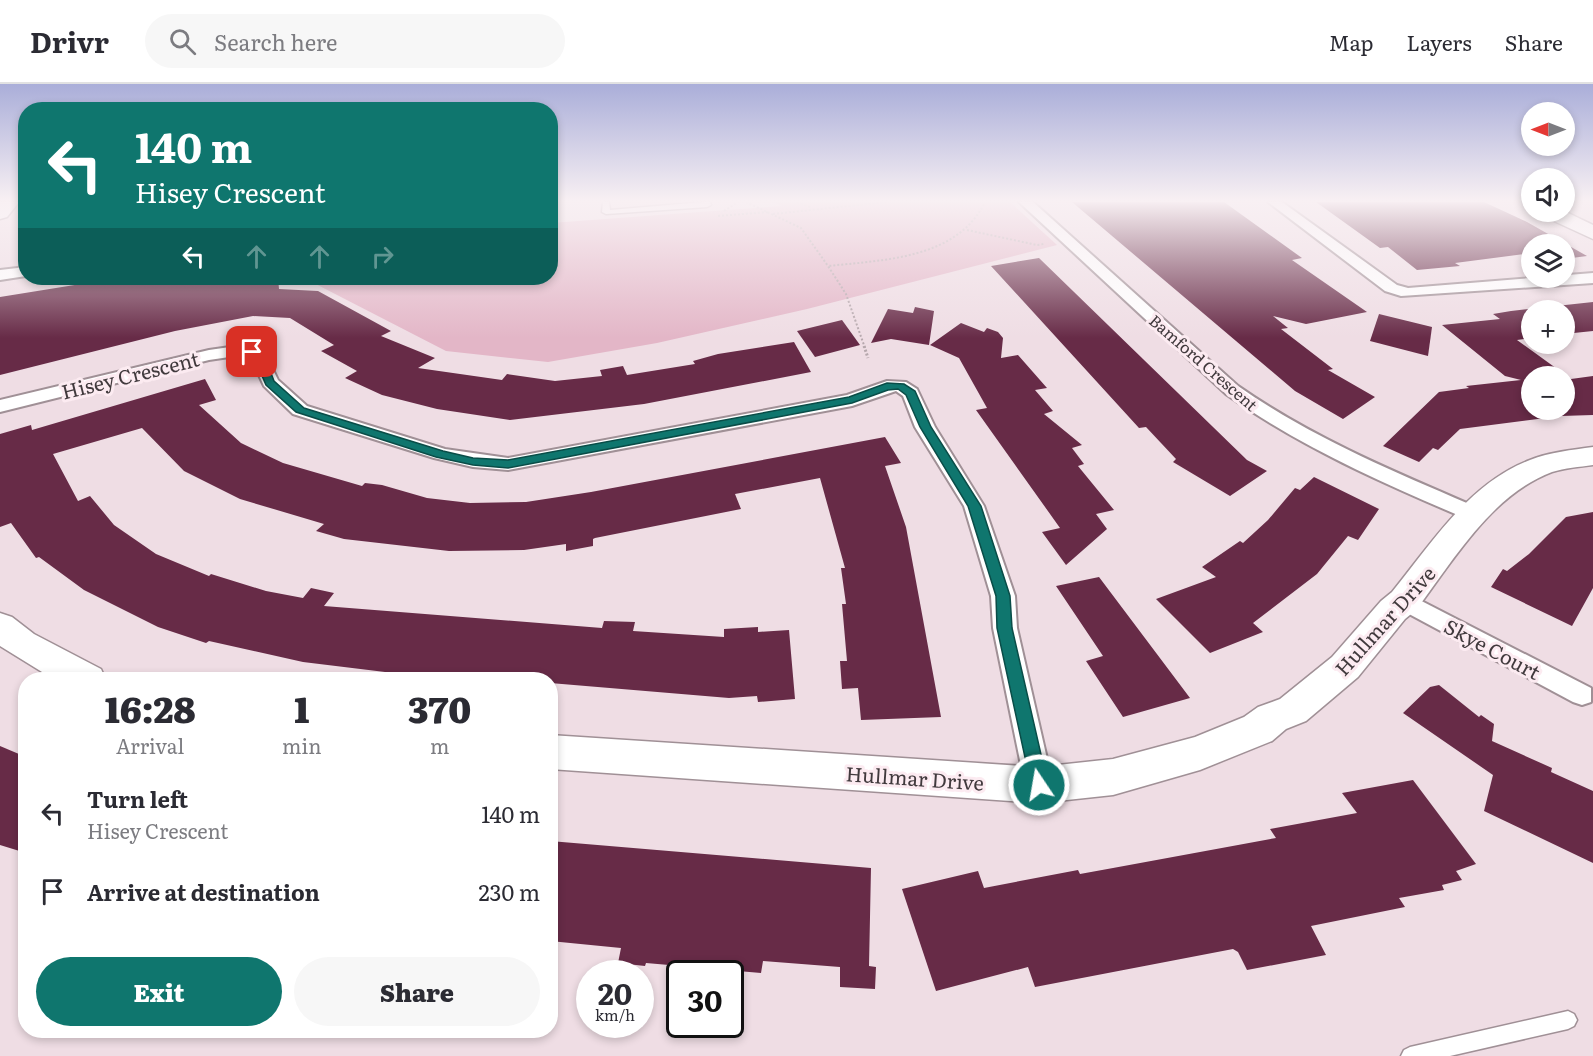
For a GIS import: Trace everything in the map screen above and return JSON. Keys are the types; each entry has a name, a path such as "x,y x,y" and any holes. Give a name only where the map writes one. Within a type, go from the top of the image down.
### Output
{"street":[{"name":"Bamford Crescent","path":"1075,247 1232,390 1256,408 1315,444 1474,514"},
{"path":"1336,247 1391,288 1407,293 1593,278"},
{"path":"0,275 18,273"},
{"name":"Hisey Crescent","path":"0,406 209,355 244,350 258,355 270,382 300,410 441,454 473,461 508,464 852,400 887,386 900,386 911,393 926,427 974,506 1003,596 1005,628 1039,785"},
{"name":"Hullmar Drive","path":"558,753 1039,785 1113,777 1200,753 1258,729 1272,718 1293,710 1345,667 1393,610 1404,601 1474,514 1514,480 1539,466 1593,456"},
{"name":"Skye Court","path":"1404,601 1582,695"},
{"path":"0,626 21,644 73,672"}],"lane":[{"path":"1410,1056 1568,1020"}],"path":[{"path":"815,247 846,294 868,358"},
{"path":"828,266 908,255 930,247"}],"shaded area":[{"path":"558,247 1048,247 807,309 657,343 548,362 446,351 318,285 558,285"}],"building":[{"path":"1126,247 1287,247 1302,258 1292,260 1367,312 1306,324 1273,316 1288,328 1281,329 1333,369 1328,370 1375,397 1343,419 1295,391"},
{"path":"1388,247 1521,247 1521,254 1455,263 1460,266 1417,270"},
{"path":"1575,249 1587,256 1575,258"},
{"path":"1039,258 1247,460 1267,471 1230,496 1173,462 1176,459 1146,427 1139,428 991,266"},
{"path":"75,285 279,285 279,289 318,291 391,331 381,336 435,358 418,368 502,380 507,374 555,381 602,376 600,370 623,366 627,375 695,364 693,361 718,354 794,342 811,372 644,404 510,420 437,409 382,395 345,378 357,371 321,351 334,345 290,318 253,316 175,331 0,375 0,297"},
{"path":"1593,302 1593,331 1575,333 1575,304"},
{"path":"915,307 934,311 929,345 891,339 871,343 888,309 913,313"},
{"path":"1521,310 1521,339 1517,340 1521,343 1521,354 1536,354 1553,366 1521,366 1521,380 1505,376 1442,325 1500,319 1493,314"},
{"path":"1379,314 1432,327 1428,356 1370,341"},
{"path":"842,320 860,345 815,357 797,331"},
{"path":"961,323 984,332 987,328 998,332 1003,338 1001,358 1018,355 1047,388 1035,390 1053,411 1044,414 1082,445 1072,448 1084,464 1078,466 1114,510 1096,514 1107,529 1066,565 1042,532 1060,528 976,410 987,408 959,358 930,345"},
{"path":"1593,376 1593,415 1575,416 1575,378"},
{"path":"205,379 216,400 199,405 241,443 283,463 362,486 365,483 382,485 427,498 470,503 526,502 591,492 885,437 901,463 885,466 906,527 941,717 861,720 858,688 842,689 840,661 847,661 842,604 846,604 841,568 845,568 820,478 735,494 741,509 595,538 593,546 566,551 566,544 524,550 449,551 344,539 316,531 324,524 240,499 184,471 142,428 53,454 78,501 90,496 114,525 156,554 209,576 211,574 266,591 303,598 311,588 334,593 324,606 602,628 604,621 635,622 633,631 724,637 724,629 758,627 758,632 789,630 795,699 758,702 757,696 729,698 558,684 558,672 385,672 303,662 209,641 206,643 158,627 84,590 39,557 36,558 11,523 0,527 0,434 31,425 32,430"},
{"path":"1521,380 1521,420 1530,420 1460,429 1438,450 1433,448 1419,462 1383,446 1439,392 1469,388 1466,386"},
{"path":"1314,477 1379,509 1358,540 1348,536 1317,574 1253,623 1263,632 1210,653 1156,599 1216,577 1202,567 1240,541 1243,543 1268,520 1295,488 1300,490"},
{"path":"1593,512 1593,588 1572,626 1491,587 1503,569 1507,571 1529,554 1566,517"},
{"path":"1099,577 1190,698 1123,717 1086,661 1103,656 1056,586"},
{"path":"1439,685 1479,717 1481,715 1494,724 1492,741 1552,768 1551,772 1593,791 1593,863 1484,811 1493,775 1403,713 1430,687"},
{"path":"0,746 18,754 18,851 0,845"},
{"path":"1413,780 1476,864 1456,871 1462,880 1442,885 1444,890 1399,898 1405,907 1311,926 1326,955 1247,970 1238,952 1233,949 1035,987 1028,967 936,991 902,889 978,871 984,888 1078,870 1080,874 1276,838 1270,829 1357,813 1342,793"},
{"path":"558,842 871,868 869,966 876,967 875,989 840,987 840,967 763,961 761,973 744,972 744,960 666,960 666,965 654,964 654,960 619,960 621,948 558,942"}],"route":[{"path":"252,352 258,355 270,382 300,410 441,454 473,461 508,464 542,460 852,400 887,386 900,386 911,393 926,427 958,476 974,506 1003,596 1005,628 1039,785"}]}
